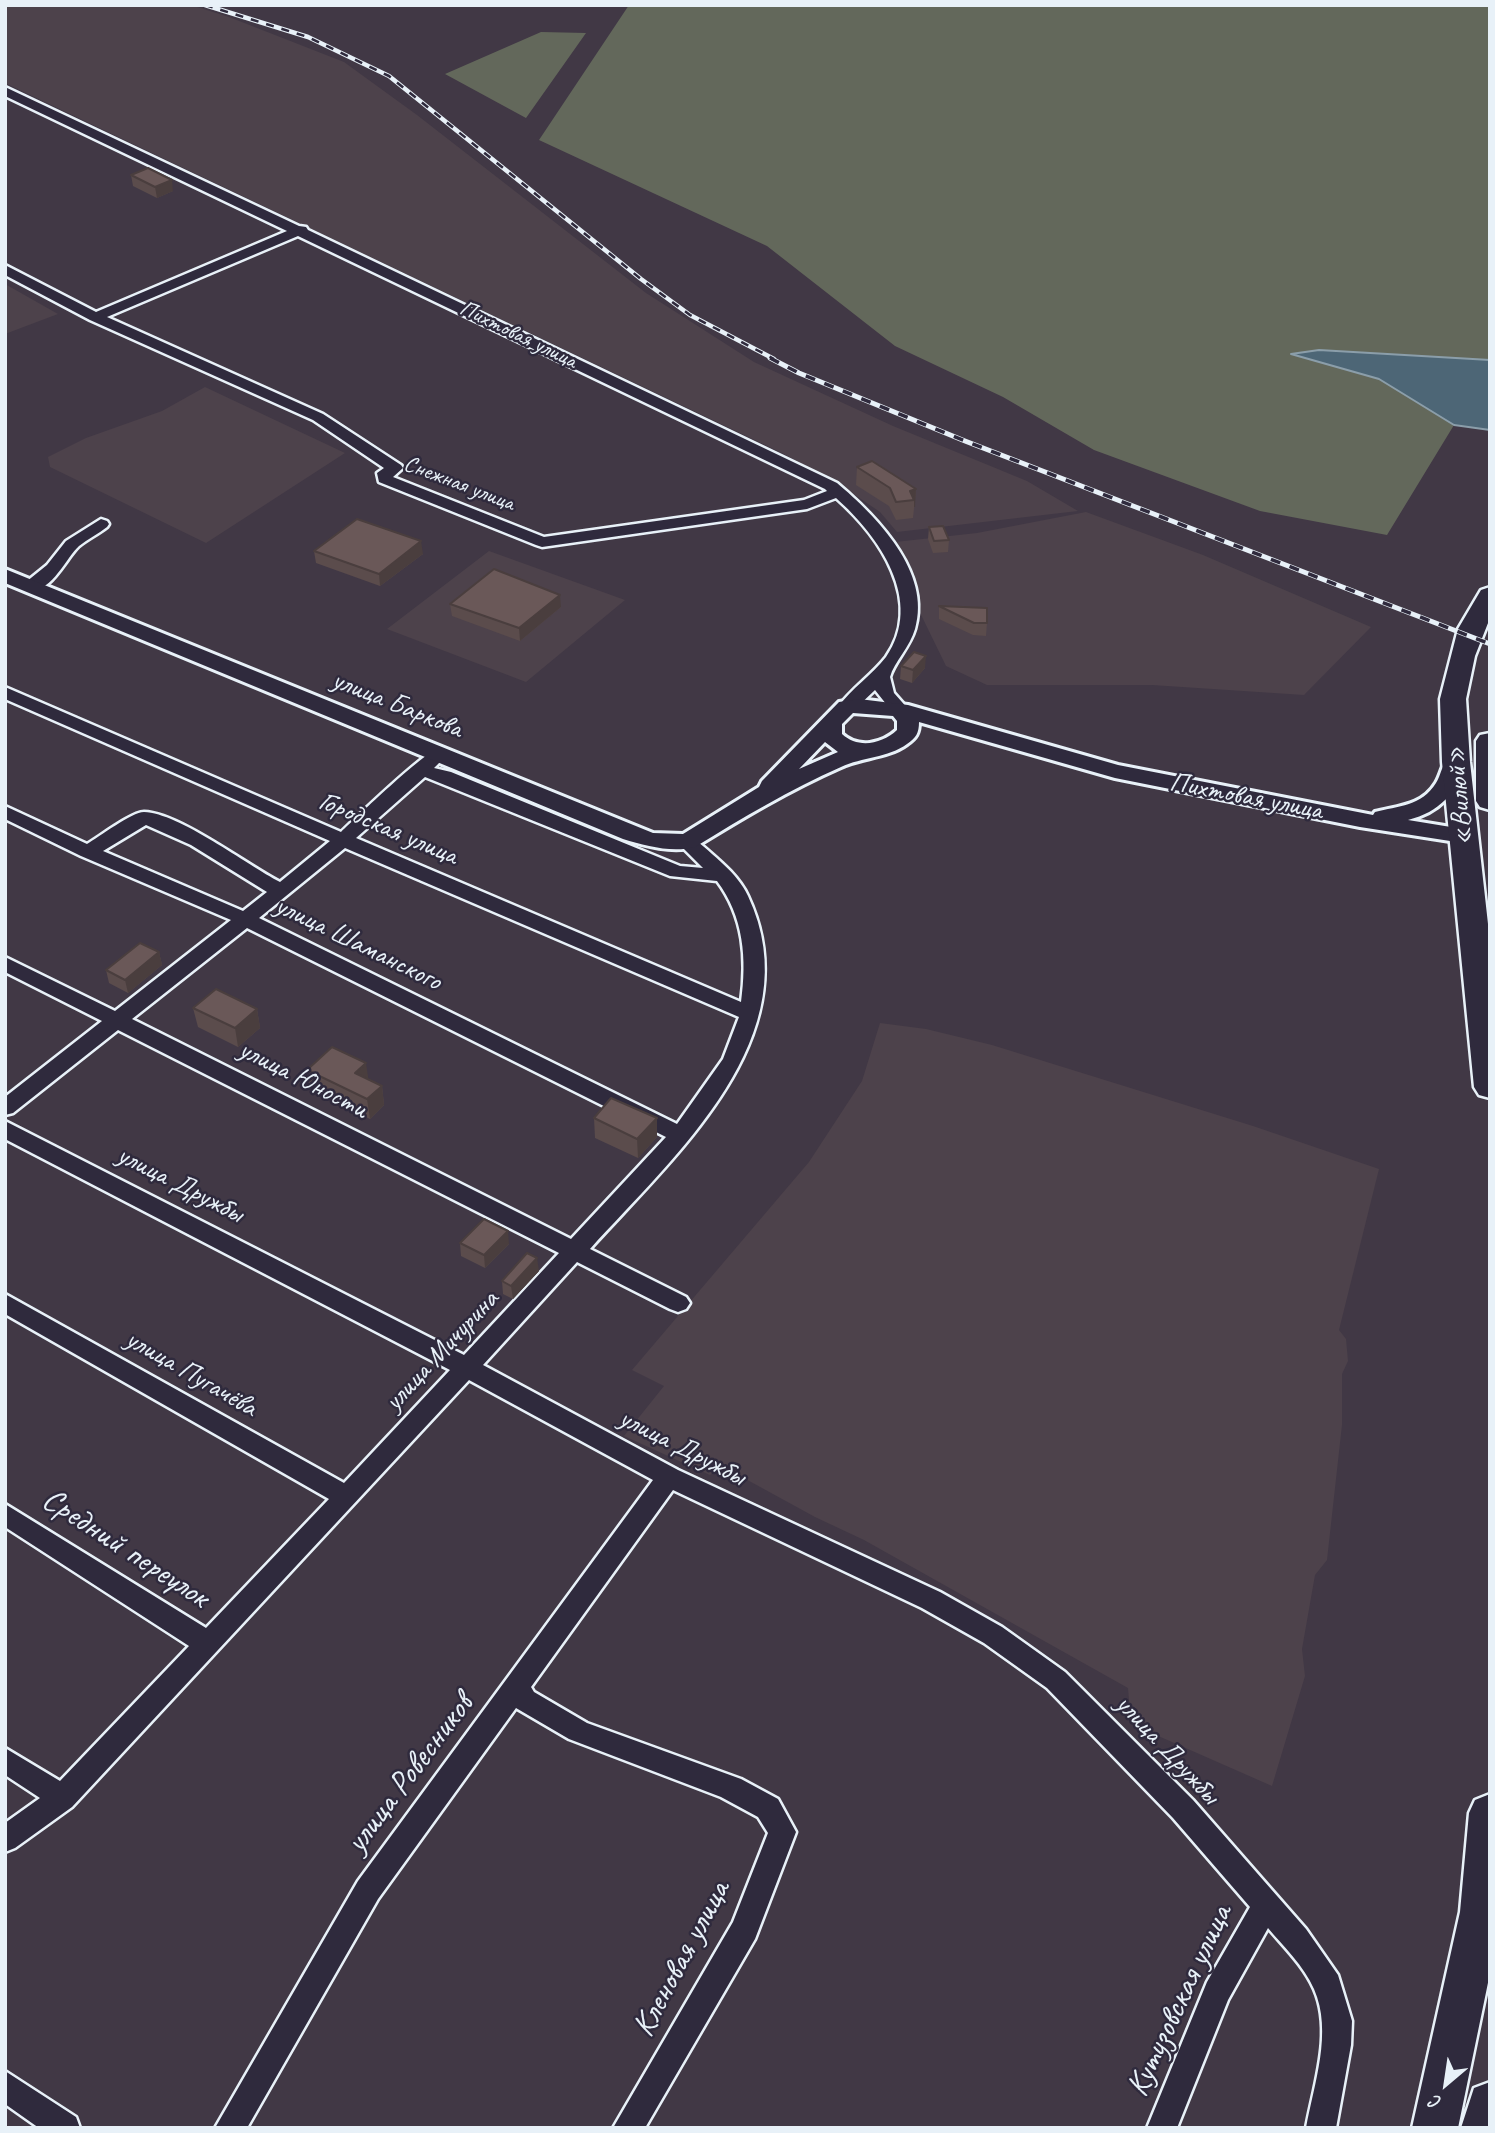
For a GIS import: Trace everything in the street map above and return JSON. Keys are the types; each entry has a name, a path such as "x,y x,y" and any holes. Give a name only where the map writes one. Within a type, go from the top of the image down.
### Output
{"highway":[{"name":"«Вилюй»","path":"1490,594 1471,629 1453,699 1456,762 1476,838 1469,896 1490,1087"},
{"name":"«Вилюй»","path":"1490,741 1490,801"},
{"path":"1435,2128 1480,1912 1490,1813"},
{"path":"1484,2128 1490,2104"}],"main road":[{"name":"улица Баркова","path":"5,575 631,834 652,840 687,842"},
{"path":"687,842 762,795 837,760 894,743 905,735 909,728 908,721 900,710 875,706 839,715 762,795"},
{"name":"Пихтовая улица","path":"900,710 1115,771 1360,820 1476,838"},
{"path":"839,715 831,735 837,743 852,749 870,749"},
{"name":"Пихтовая улица","path":"894,743 934,736 1005,740"},
{"path":"1360,820 1397,816 1432,803 1446,790 1456,762"},
{"path":"1360,820 1412,832 1446,849 1457,865 1469,896"}],"street":[{"name":"Пихтовая улица","path":"5,91 816,477 838,492 863,514 886,543 898,564 905,587 908,622 902,643 882,671 839,715"},
{"path":"95,317 301,230"},
{"name":"Снежная улица","path":"5,269 95,317 318,418 395,468 385,473 385,479 542,542 807,504 838,492"},
{"path":"32,586 53,569 72,544 101,524"},
{"path":"882,671 881,684 885,694 900,710"},
{"name":"Городская улица","path":"5,692 750,1014"},
{"path":"5,1108 281,891 439,754"},
{"path":"420,769 444,776 677,872 723,874"},
{"name":"улица Шаманского","path":"5,813 88,852 245,919 681,1135"},
{"path":"88,852 144,818 163,823 208,845 239,868 281,891"},
{"name":"улица Мичурина","path":"5,1839 62,1798 468,1368 681,1135 733,1061 750,1014 755,974 754,943 738,895 723,874 687,842"},
{"name":"улица Юности","path":"5,964 678,1303"},
{"name":"улица Дружбы","path":"5,1129 468,1368 669,1477 931,1600 993,1635 1031,1661 1076,1698 1183,1810 1315,1963 1328,1984 1334,2002 1336,2045 1321,2128"},
{"name":"улица Пугачёва","path":"5,1303 347,1497"},
{"name":"улица Ровесников","path":"230,2128 368,1889 669,1477"},
{"name":"Средний переулок","path":"5,1514 207,1643"},
{"name":"Кленовая улица","path":"517,1688 524,1700 578,1731 731,1788 768,1808 782,1832 745,1929 628,2128"},
{"path":"5,1760 62,1798"},
{"name":"Кутузовская улица","path":"1161,2128 1217,1992 1266,1905"},
{"path":"5,2086 65,2128"}],"shaded area":[{"path":"5,5 191,5 344,62 417,115 646,293 754,362 893,426 1027,481 1078,511 897,532 880,512 836,482 782,453 5,83"},
{"path":"5,284 58,314 5,334"},
{"path":"205,387 345,453 206,543 50,467 48,457 86,438 162,411"},
{"path":"1086,512 1203,555 1371,627 1304,695 1152,685 987,685 946,666 886,543 977,533"},
{"path":"489,551 625,600 526,682 387,629"},
{"path":"880,1023 926,1029 992,1045 1253,1126 1379,1169 1339,1330 1346,1339 1348,1361 1342,1374 1342,1425 1327,1560 1315,1575 1302,1649 1305,1676 1272,1786 1131,1724 1128,1688 864,1540 815,1517 720,1465 710,1475 624,1436 664,1386 632,1370 809,1162 862,1081"}],"green space":[{"path":"629,5 1490,5 1490,360 1319,350 1293,354 1379,379 1454,425 1387,535 1260,511 1094,450 1003,397 895,346 767,246 539,140"},
{"path":"541,32 586,33 526,118 445,74"}],"water":[{"path":"1319,350 1490,360 1490,430 1454,425 1379,379 1291,354"}],"building":[{"path":"148,168 172,180 155,187 131,175"},
{"path":"872,461 916,489 910,491 914,500 896,502 890,488 857,467"},
{"path":"357,519 421,541 379,574 314,551"},
{"path":"943,526 949,540 934,541 929,527"},
{"path":"494,569 560,595 519,628 450,604"},
{"path":"939,606 987,608 987,623 974,623"},
{"path":"914,652 926,656 913,670 901,666"},
{"path":"140,943 159,952 125,980 106,970"},
{"path":"216,989 257,1009 235,1028 193,1008"},
{"path":"332,1047 366,1063 355,1073 382,1086 367,1099 307,1070"},
{"path":"611,1098 657,1118 637,1139 594,1118"},
{"path":"484,1219 508,1231 484,1255 460,1243"},
{"path":"527,1253 537,1258 511,1286 502,1281"}],"railway":[{"path":"205,5 308,37 389,76 641,279 690,315 774,359"},
{"path":"770,358 799,373 965,441 1490,644"}]}
